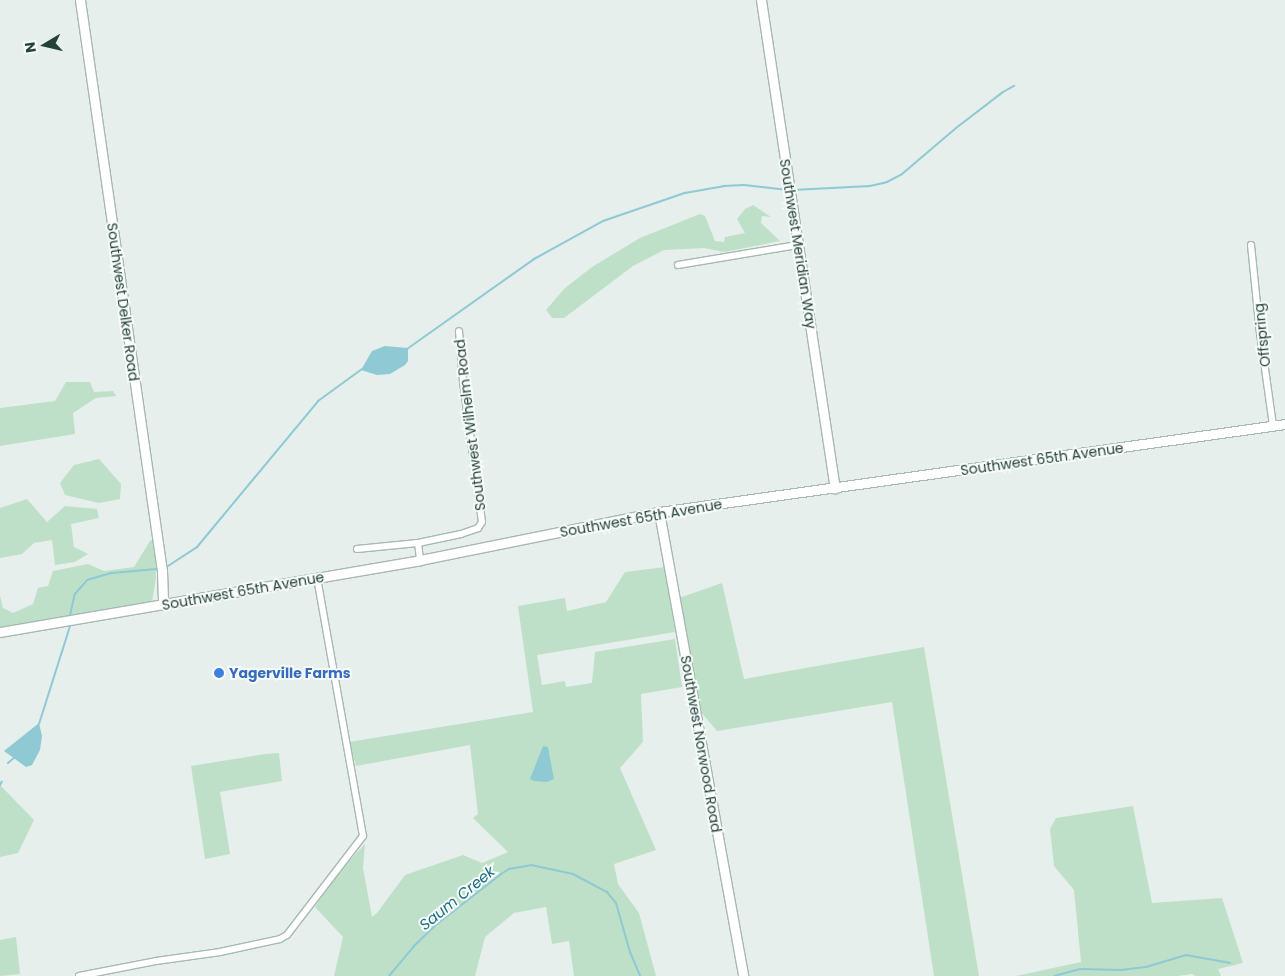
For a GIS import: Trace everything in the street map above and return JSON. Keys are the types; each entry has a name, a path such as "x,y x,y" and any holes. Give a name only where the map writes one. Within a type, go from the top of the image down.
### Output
{"street":[{"name":"Southwest Delker Road","path":"80,0 161,561 163,605"},
{"name":"Southwest Meridian Way","path":"761,0 835,488"},
{"path":"678,265 797,245"},
{"name":"Offspring","path":"1251,245 1260,333 1273,426"},
{"name":"Southwest Wilhelm Road","path":"418,542 472,531 478,528 482,522 463,382 459,331"},
{"name":"Southwest 65th Avenue","path":"0,632 420,560 659,512 1285,424"},
{"name":"Southwest Norwood Road","path":"659,512 743,976"},
{"path":"357,549 418,542 420,560"},
{"path":"80,976 156,961 220,952 280,939 287,935 363,836 317,578"}],"green space":[{"path":"753,205 771,217 762,216 761,223 780,241 724,252 704,248 664,250 633,266 564,318 552,318 546,310 565,288 592,267 640,238 700,214 705,216 715,241 724,242 725,237 745,233 737,219 745,209"},
{"path":"66,382 90,382 94,392 113,391 116,396 96,398 73,413 75,434 0,446 0,408 55,401"},
{"path":"99,459 121,484 120,499 99,503 65,495 60,483 74,465"},
{"path":"27,499 47,522 65,506 97,509 99,518 71,524 74,547 88,554 75,562 55,565 52,540 34,543 22,554 0,558 0,508"},
{"path":"155,539 156,578 152,602 0,627 0,596 3,608 13,613 33,604 38,588 48,586 53,571 88,564 104,571 134,567 150,541"},
{"path":"665,567 675,632 537,655 542,685 565,681 566,687 592,683 595,652 675,639 682,687 641,694 643,742 620,768 656,850 614,864 618,884 639,913 656,976 574,976 569,941 552,944 546,907 514,913 485,937 475,976 334,976 343,937 315,907 339,872 365,844 363,868 372,917 405,875 463,855 482,863 508,852 473,818 478,814 470,745 356,766 349,742 533,712 518,606 565,598 567,611 606,602 625,572"},
{"path":"722,583 744,679 924,647 979,976 934,976 892,702 717,731 700,711 679,598"},
{"path":"279,753 282,781 220,792 230,854 205,859 191,766"},
{"path":"0,785 34,820 18,853 0,857"},
{"path":"1133,806 1152,903 1222,898 1243,963 1218,969 1221,976 1195,976 1192,974 1178,976 1016,976 1081,962 1074,890 1054,866 1050,829 1056,818"},
{"path":"16,937 20,974 0,976 0,940"}],"water":[{"path":"385,346 408,348 408,361 405,365 390,374 377,375 361,370 372,351"},
{"path":"39,723 42,736 40,750 32,765 26,767 4,751"},
{"path":"543,746 548,747 554,779 547,782 530,779"}],"waterway":[{"path":"793,190 870,186 887,182 902,174 956,128 1003,92 1014,86"},
{"path":"407,349 534,259 603,221 685,193 723,186 744,185 788,190"},
{"path":"168,566 197,547 318,401 362,369"},
{"path":"70,615 75,594 87,580 112,573 157,569"},
{"path":"39,724 70,626"},
{"path":"8,763 14,758"},
{"path":"0,785 2,781"},
{"name":"Saum Creek","path":"389,976 413,947 437,924 501,874 509,869 531,865 573,874 607,892 616,903 630,952 640,976"},
{"name":"Saum Creek","path":"1054,976 1080,969 1121,970 1146,967 1186,955 1230,963"}],"place":[{"name":"Yagerville Farms","path":"219,673"}]}
